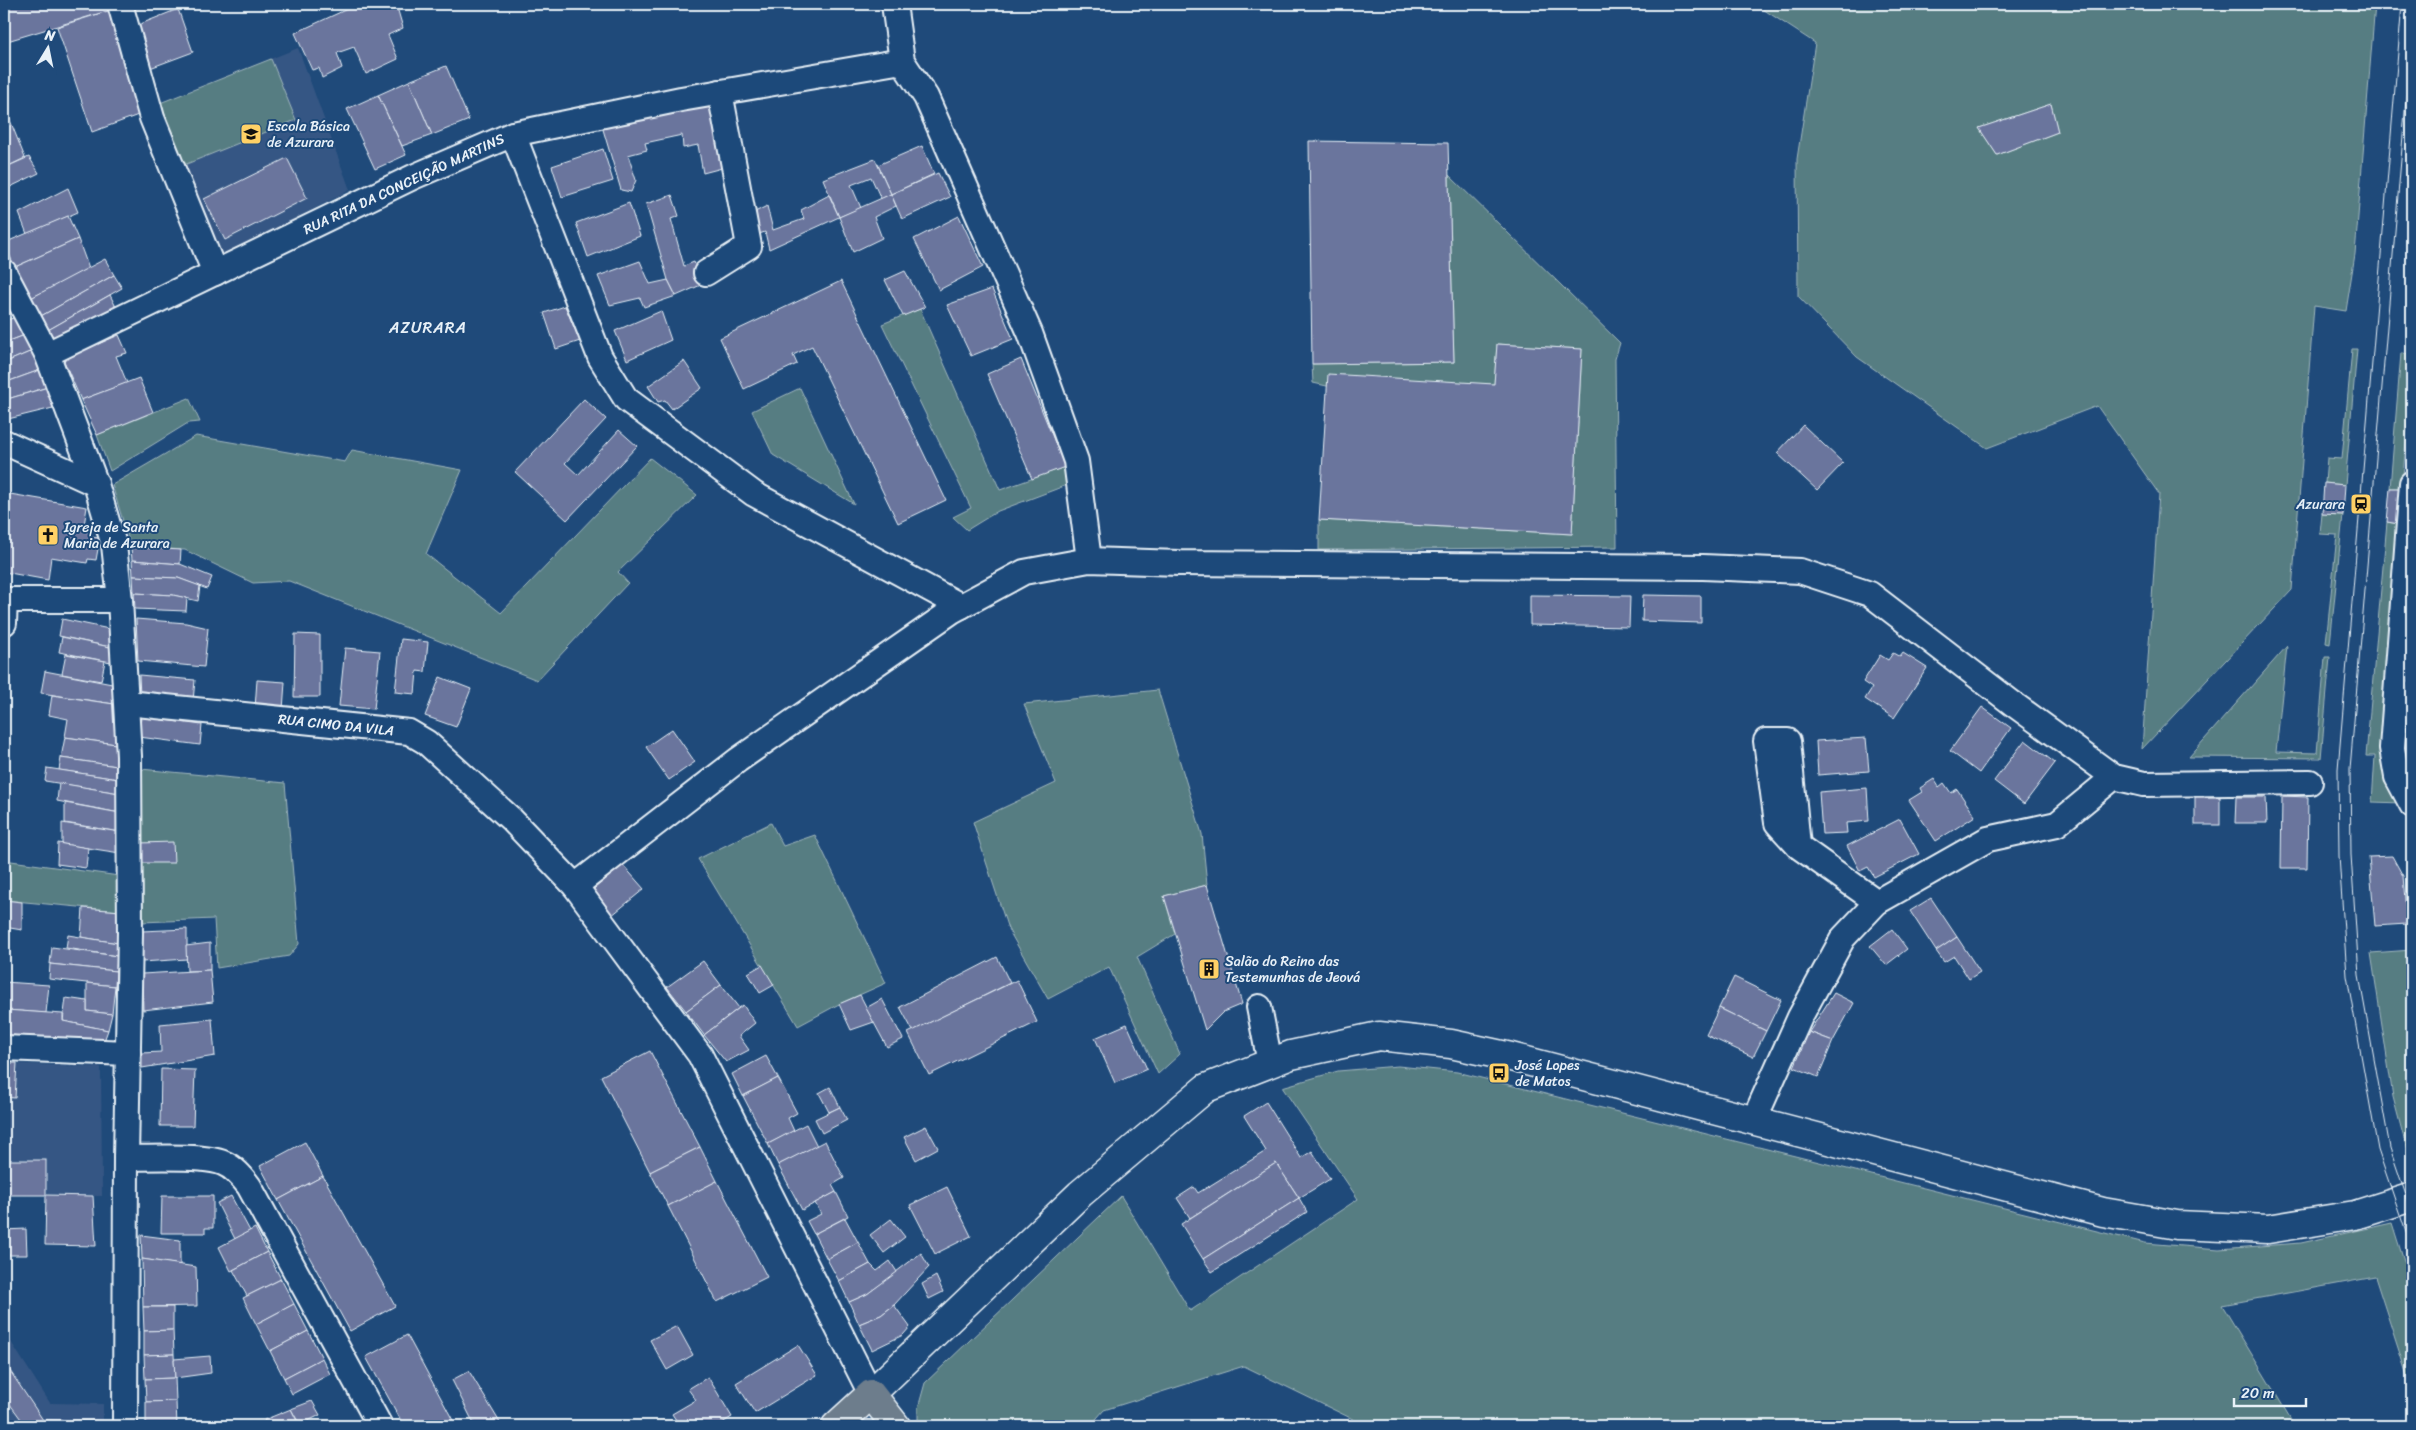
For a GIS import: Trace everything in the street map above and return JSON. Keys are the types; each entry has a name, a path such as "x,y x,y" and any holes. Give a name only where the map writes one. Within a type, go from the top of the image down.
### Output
{"main road":[{"path":"836,1426 871,1394 896,1426"}],"street":[{"path":"120,4 152,118 215,273"},
{"path":"894,4 902,61 926,98 1030,333 1076,461 1089,560"},
{"name":"RUA RITA DA CONCEIÇÃO MARTINS","path":"47,354 412,177 512,134 720,92 902,61"},
{"path":"706,273 749,246 720,92"},
{"path":"512,134 600,357 626,399 754,494 961,606"},
{"path":"4,272 47,354 96,484 114,546 120,600 127,703 130,923 126,1158 125,1426"},
{"path":"4,442 96,484"},
{"path":"2412,483 2392,748 2396,777 2412,805"},
{"path":"575,886 738,760 961,606 1024,572 1089,560 1179,564 1703,566 1800,571 1870,594 2012,703 2114,777 2144,784 2310,782"},
{"path":"4,608 120,600"},
{"name":"RUA CIMO DA VILA","path":"127,703 408,732 426,742 511,819 575,886 700,1055 871,1394"},
{"path":"1754,1120 1800,1017 1843,938 1877,902 1988,839 2057,824 2114,777"},
{"path":"1798,846 1877,902"},
{"path":"1260,1007 1270,1063"},
{"path":"871,1394 1080,1194 1206,1088 1291,1055 1379,1036 1451,1044 1511,1057 2102,1212 2177,1225 2268,1229 2355,1215 2412,1197"},
{"path":"4,1048 128,1053"},
{"path":"126,1158 208,1159 223,1163 238,1173 249,1186 380,1426"}],"shaded area":[{"name":"Escola Básica de Azurara","path":"298,48 350,190 219,258 160,103"},
{"path":"4,1063 101,1067 102,1196 4,1195"},
{"path":"4,1331 50,1403 103,1404 103,1426 4,1426"}],"green space":[{"path":"1755,4 2375,4 2355,254 2346,311 2314,306 2292,590 2142,749 2159,494 2097,406 1987,448 1857,357 1798,296 1797,159 1815,43","holes":["2051,104 2058,132 1997,155 1979,128"]},
{"path":"271,59 296,120 184,165 160,103"},
{"path":"1449,175 1620,343 1615,359 1617,547 1319,550 1319,520 1572,534 1582,349 1497,344 1494,384 1327,386 1313,383 1312,364 1454,362"},
{"path":"920,309 1000,490 1065,467 1067,485 998,511 967,530 953,517 971,508 882,324"},
{"path":"2352,349 2357,349 2345,485 2325,483 2327,458 2342,459"},
{"path":"2401,353 2412,354 2412,368 2382,730 2402,803 2372,802 2375,756 2366,756 2387,522 2398,524 2401,488 2390,488"},
{"path":"800,388 854,504 773,455 752,411"},
{"path":"189,398 200,422 188,423 110,471 97,435"},
{"path":"196,436 345,462 352,450 462,470 426,554 501,613 650,458 697,495 618,572 628,583 537,680 289,581 253,583 185,550 131,547 112,485"},
{"path":"2322,514 2343,515 2330,644 2326,643 2337,535 2320,534"},
{"path":"2412,605 2412,789 2400,743"},
{"path":"2287,646 2276,752 2317,753 2325,657 2330,657 2321,758 2189,757"},
{"path":"1158,690 1202,834 1207,885 1164,896 1175,934 1137,957 1180,1054 1158,1074 1109,967 1048,999 1008,929 973,822 1056,783 1024,704"},
{"path":"141,769 285,783 299,944 289,956 217,968 214,919 142,922"},
{"path":"771,823 783,846 815,835 886,983 839,1004 798,1026 698,859"},
{"path":"4,860 119,876 121,911 4,900"},
{"path":"2412,950 2412,1169 2393,1097 2371,953"},
{"path":"1398,1066 1457,1072 2145,1243 2219,1249 2301,1243 2392,1223 2412,1287 2412,1391 2375,1277 2222,1305 2295,1426 1367,1426 1244,1366 1104,1410 1090,1426 918,1426 918,1408 925,1383 1121,1196 1190,1311 1358,1199 1282,1087 1338,1071"}],"building":[{"path":"4,4 112,4 114,9 4,42"},
{"path":"358,4 396,4 403,28 388,35 398,59 366,74 354,47 337,53 342,68 322,78 319,68 312,70 295,33"},
{"path":"114,9 141,114 92,132 57,27"},
{"path":"178,9 193,52 150,68 138,25"},
{"path":"446,66 469,120 432,135 409,81"},
{"path":"409,81 432,135 402,146 378,95"},
{"path":"378,95 406,155 375,169 347,109"},
{"path":"2051,104 2058,132 1997,155 1979,128"},
{"path":"4,105 25,158 4,168"},
{"path":"710,106 722,168 703,173 698,145 683,148 682,135 645,143 647,150 628,155 636,180 631,192 621,190 602,126"},
{"path":"1309,141 1448,143 1454,362 1312,364"},
{"path":"922,146 934,174 891,194 878,165"},
{"path":"603,149 613,181 562,197 552,166"},
{"path":"29,157 39,173 4,190 4,168"},
{"path":"287,158 307,198 225,240 204,199"},
{"path":"875,159 891,194 881,199 871,177 851,185 861,208 839,217 823,179"},
{"path":"938,173 950,197 902,219 891,194"},
{"path":"68,188 78,212 27,234 19,213"},
{"path":"891,194 896,206 874,217 882,238 853,252 839,217"},
{"path":"672,195 679,216 671,219 684,266 694,262 703,284 676,296 668,280 646,204"},
{"path":"829,195 839,217 769,249 765,232 759,234 753,213 767,206 773,230 804,219 801,210"},
{"path":"629,203 640,236 588,257 576,223"},
{"path":"68,216 78,239 15,267 4,243"},
{"path":"959,216 983,267 939,290 914,239"},
{"path":"78,239 89,269 31,298 15,267"},
{"path":"105,259 114,275 41,316 31,298"},
{"path":"640,261 650,284 668,280 676,296 644,307 640,298 610,305 598,276"},
{"path":"905,271 925,307 903,316 885,280"},
{"path":"114,275 122,288 48,330 41,316"},
{"path":"841,281 946,500 898,523 812,346 793,355 797,364 744,389 720,338"},
{"path":"992,289 1013,339 971,356 947,305"},
{"path":"110,295 118,311 56,343 48,330"},
{"path":"565,306 580,341 556,349 544,313"},
{"path":"661,311 671,340 627,360 615,331"},
{"path":"16,317 25,335 4,343 4,321"},
{"path":"25,335 32,351 4,363 4,343"},
{"path":"119,335 127,353 116,356 127,383 81,400 63,359"},
{"path":"1497,344 1582,349 1572,534 1319,520 1328,374 1494,384"},
{"path":"32,351 40,370 4,383 4,363"},
{"path":"1021,359 1065,467 1032,479 987,374"},
{"path":"684,361 702,388 672,409 665,400 658,402 648,386"},
{"path":"40,370 48,387 4,400 4,383"},
{"path":"139,378 153,412 97,435 81,400"},
{"path":"48,387 57,407 4,420 4,400"},
{"path":"584,399 606,419 565,463 578,475 619,430 637,446 567,520 515,472"},
{"path":"1803,425 1843,463 1817,490 1777,453"},
{"path":"2324,483 2345,485 2343,515 2322,514"},
{"path":"2390,488 2401,488 2399,524 2387,522"},
{"name":"Igreja de Santa Maria de Azurara","path":"4,493 87,507 83,531 92,533 91,537 100,538 96,560 88,559 87,563 51,557 48,580 4,572"},
{"path":"131,547 181,550 180,564 132,560"},
{"path":"132,560 180,564 212,577 207,589 178,578 133,576"},
{"path":"133,576 178,578 200,586 198,601 173,595 134,593"},
{"path":"134,593 173,595 187,598 186,611 135,609"},
{"path":"1530,595 1630,596 1629,627 1530,625"},
{"path":"1643,595 1701,596 1701,623 1642,621"},
{"path":"62,619 109,629 110,647 59,636"},
{"path":"136,619 186,623 208,628 204,667 138,661"},
{"path":"295,634 320,635 320,697 294,697"},
{"path":"62,637 110,647 111,662 59,652"},
{"path":"401,639 428,642 425,672 417,671 415,694 395,692"},
{"path":"345,648 380,651 374,709 339,706"},
{"path":"1893,653 1900,657 1903,653 1927,668 1894,718 1865,699 1872,688 1863,682 1880,655 1888,660"},
{"path":"66,654 105,661 101,681 62,674"},
{"path":"45,671 112,684 114,704 41,693"},
{"path":"139,675 195,680 193,701 140,696"},
{"path":"440,677 471,689 456,727 425,716"},
{"path":"257,680 285,682 283,710 255,708"},
{"path":"52,695 114,704 116,744 65,737 68,719 49,715"},
{"path":"1982,707 2011,728 1979,773 1950,751"},
{"path":"141,717 202,725 200,745 139,737"},
{"path":"672,729 695,762 669,780 646,747"},
{"path":"65,737 116,744 117,766 61,758"},
{"path":"1866,738 1869,771 1818,775 1816,741"},
{"path":"2025,740 2055,763 2024,804 1994,781"},
{"path":"61,758 117,766 118,779 59,770"},
{"path":"47,768 118,779 119,793 45,781"},
{"path":"1934,779 1939,787 1944,783 1951,793 1957,789 1975,816 1936,841 1909,800 1922,792 1920,788"},
{"path":"59,783 119,793 120,813 57,801"},
{"path":"1867,788 1869,821 1846,823 1847,833 1822,834 1819,792"},
{"path":"2282,796 2308,797 2307,868 2281,868"},
{"path":"2195,797 2220,797 2220,825 2195,825"},
{"path":"2236,797 2266,797 2267,823 2235,823"},
{"path":"65,803 120,813 120,832 65,823"},
{"path":"1900,819 1919,854 1874,877 1868,867 1860,871 1847,846"},
{"path":"62,823 120,832 120,853 62,844"},
{"path":"173,842 174,863 141,863 140,843"},
{"path":"58,843 88,848 86,868 57,864"},
{"path":"2392,856 2403,876 2407,924 2375,926 2369,857"},
{"path":"623,865 644,889 611,916 590,892"},
{"name":"Salão do Reino das Testemunhas de Jeová","path":"1207,885 1242,1004 1223,1012 1205,1030 1164,896"},
{"path":"1931,898 1957,937 1936,951 1910,911"},
{"path":"4,900 22,902 22,930 4,927"},
{"path":"83,908 121,911 118,943 81,937"},
{"path":"187,929 187,959 142,962 142,931"},
{"path":"1892,929 1907,949 1886,965 1870,946"},
{"path":"68,935 118,943 117,956 66,948"},
{"path":"1957,937 1980,972 1969,979 1954,956 1944,962 1936,951"},
{"path":"210,943 210,970 187,971 186,946"},
{"path":"52,947 117,956 116,971 50,964"},
{"path":"997,957 1010,983 913,1031 900,1007"},
{"path":"703,961 721,985 686,1011 667,987"},
{"path":"50,964 116,971 115,986 49,979"},
{"path":"762,965 774,985 760,993 748,973"},
{"path":"210,970 213,1002 143,1010 142,974"},
{"path":"1734,977 1781,1000 1766,1031 1719,1008"},
{"path":"1017,980 1037,1022 929,1075 908,1033"},
{"path":"4,982 49,985 46,1013 6,1010"},
{"path":"87,983 115,986 112,1014 87,1011"},
{"path":"721,985 739,1008 704,1035 686,1011"},
{"path":"1834,993 1854,1003 1833,1041 1809,1032"},
{"path":"860,995 874,1022 851,1030 839,1004"},
{"path":"66,998 87,1001 87,1011 112,1014 108,1030 63,1021"},
{"path":"882,999 903,1039 887,1047 866,1008"},
{"path":"743,1005 755,1023 739,1036 749,1050 726,1062 704,1035"},
{"path":"1719,1008 1766,1031 1753,1057 1706,1035"},
{"path":"6,1010 63,1014 63,1021 108,1030 104,1041 9,1035"},
{"path":"212,1019 215,1056 142,1068 142,1053 161,1052 160,1024"},
{"path":"1127,1024 1147,1069 1115,1083 1095,1038"},
{"path":"1809,1032 1833,1041 1818,1077 1794,1067"},
{"path":"650,1051 700,1147 650,1172 601,1076"},
{"path":"766,1056 778,1078 743,1096 732,1074"},
{"path":"4,1063 17,1063 15,1098 4,1097"},
{"path":"161,1069 195,1070 193,1126 160,1126"},
{"path":"778,1078 797,1113 788,1118 794,1131 768,1144 743,1096"},
{"path":"830,1087 840,1107 829,1112 819,1093"},
{"path":"1266,1102 1301,1158 1312,1151 1330,1179 1299,1198 1276,1163 1190,1218 1177,1198 1194,1187 1198,1193 1266,1151 1244,1116"},
{"path":"840,1107 847,1120 822,1133 815,1119"},
{"path":"806,1124 817,1146 778,1165 768,1144"},
{"path":"926,1126 938,1148 916,1160 904,1137"},
{"path":"825,1141 844,1178 832,1185 836,1192 802,1210 778,1165"},
{"path":"305,1142 323,1176 278,1200 260,1166"},
{"path":"700,1147 717,1181 668,1206 650,1172"},
{"path":"4,1160 46,1160 46,1195 4,1195"},
{"path":"1276,1163 1299,1198 1203,1259 1181,1224"},
{"path":"323,1176 395,1306 350,1331 278,1200"},
{"path":"717,1181 767,1277 717,1302 668,1206"},
{"path":"947,1187 971,1236 935,1254 910,1205"},
{"path":"836,1192 848,1216 814,1234 807,1221 821,1214 815,1203"},
{"path":"46,1195 93,1196 96,1246 45,1245"},
{"path":"162,1196 213,1196 213,1228 205,1228 205,1233 161,1233"},
{"path":"231,1196 250,1231 235,1239 217,1203"},
{"path":"1299,1198 1307,1212 1212,1272 1203,1259"},
{"path":"845,1218 858,1242 827,1259 814,1234"},
{"path":"891,1219 905,1237 884,1253 870,1235"},
{"path":"255,1228 267,1252 231,1271 219,1247"},
{"path":"26,1229 27,1255 4,1255 4,1230"},
{"path":"141,1235 180,1240 180,1265 142,1259"},
{"path":"858,1242 870,1264 839,1281 827,1259"},
{"path":"267,1252 281,1279 247,1296 233,1270"},
{"path":"921,1253 929,1267 894,1305 881,1315 859,1324 849,1302 867,1294"},
{"path":"142,1259 196,1267 197,1306 143,1307"},
{"path":"890,1261 897,1272 867,1294 849,1302 839,1281 870,1264 877,1271"},
{"path":"936,1276 943,1292 929,1299 922,1284"},
{"path":"281,1279 294,1304 256,1324 243,1298"},
{"path":"294,1304 308,1331 270,1351 256,1324"},
{"path":"894,1305 910,1327 903,1335 872,1350 859,1324 881,1315"},
{"path":"143,1307 173,1307 173,1330 144,1331"},
{"path":"677,1326 693,1355 667,1370 650,1340"},
{"path":"173,1330 174,1354 144,1355 144,1331"},
{"path":"308,1331 322,1358 284,1378 270,1351"},
{"path":"407,1335 456,1426 404,1426 366,1357"},
{"path":"798,1345 817,1375 755,1413 736,1383"},
{"path":"174,1354 175,1378 145,1379 144,1355"},
{"path":"210,1356 211,1373 175,1378 174,1359"},
{"path":"322,1358 330,1374 292,1394 284,1378"},
{"path":"4,1362 43,1420 97,1421 97,1426 26,1426 4,1396"},
{"path":"469,1371 502,1426 475,1426 452,1380"},
{"path":"708,1377 732,1417 717,1426 680,1426 672,1414 696,1400 688,1389"},
{"path":"175,1378 176,1401 146,1402 145,1379"},
{"path":"176,1401 177,1426 146,1426 146,1402"},
{"path":"312,1401 320,1415 300,1425 291,1409"},
{"path":"291,1409 297,1421 284,1426 268,1426 264,1420"}],"tram line":[{"path":"2402,4 2338,769 2339,856 2347,976 2378,1150 2412,1250"},
{"path":"2412,28 2350,769 2351,855 2359,975 2390,1148 2412,1213"}],"place":[{"name":"Escola Básica de Azurara","path":"251,134"},
{"name":"Azurara","path":"2361,504"},
{"name":"Igreja de Santa Maria de Azurara","path":"48,535"},
{"name":"Salão do Reino das Testemunhas de Jeová","path":"1209,969"},
{"name":"José Lopes de Matos","path":"1499,1073"}],"district":[{"name":"AZURARA","path":"428,327"}]}
